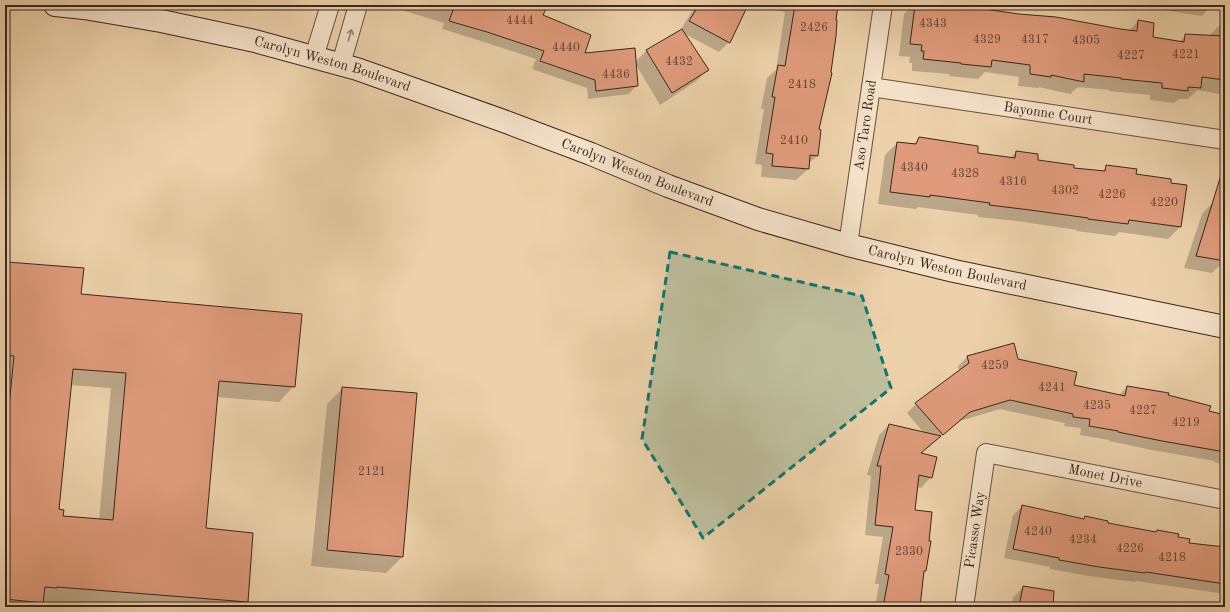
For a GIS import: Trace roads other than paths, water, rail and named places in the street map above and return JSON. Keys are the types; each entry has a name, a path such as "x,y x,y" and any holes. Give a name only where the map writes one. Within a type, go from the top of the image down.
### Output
{"street":[{"name":"Carolyn Weston Boulevard","path":"55,5 84,8 161,21 255,41 341,64 509,123 591,154 668,186 758,219 848,245 954,271 1225,327"},
{"path":"314,57 330,5"},
{"path":"341,64 358,5"},
{"name":"Aso Taro Road","path":"848,245 883,5"},
{"name":"Bayonne Court","path":"871,87 1225,140"},
{"name":"Monet Drive","path":"986,453 1225,500"},
{"name":"Picasso Way","path":"964,607 986,453"}]}
